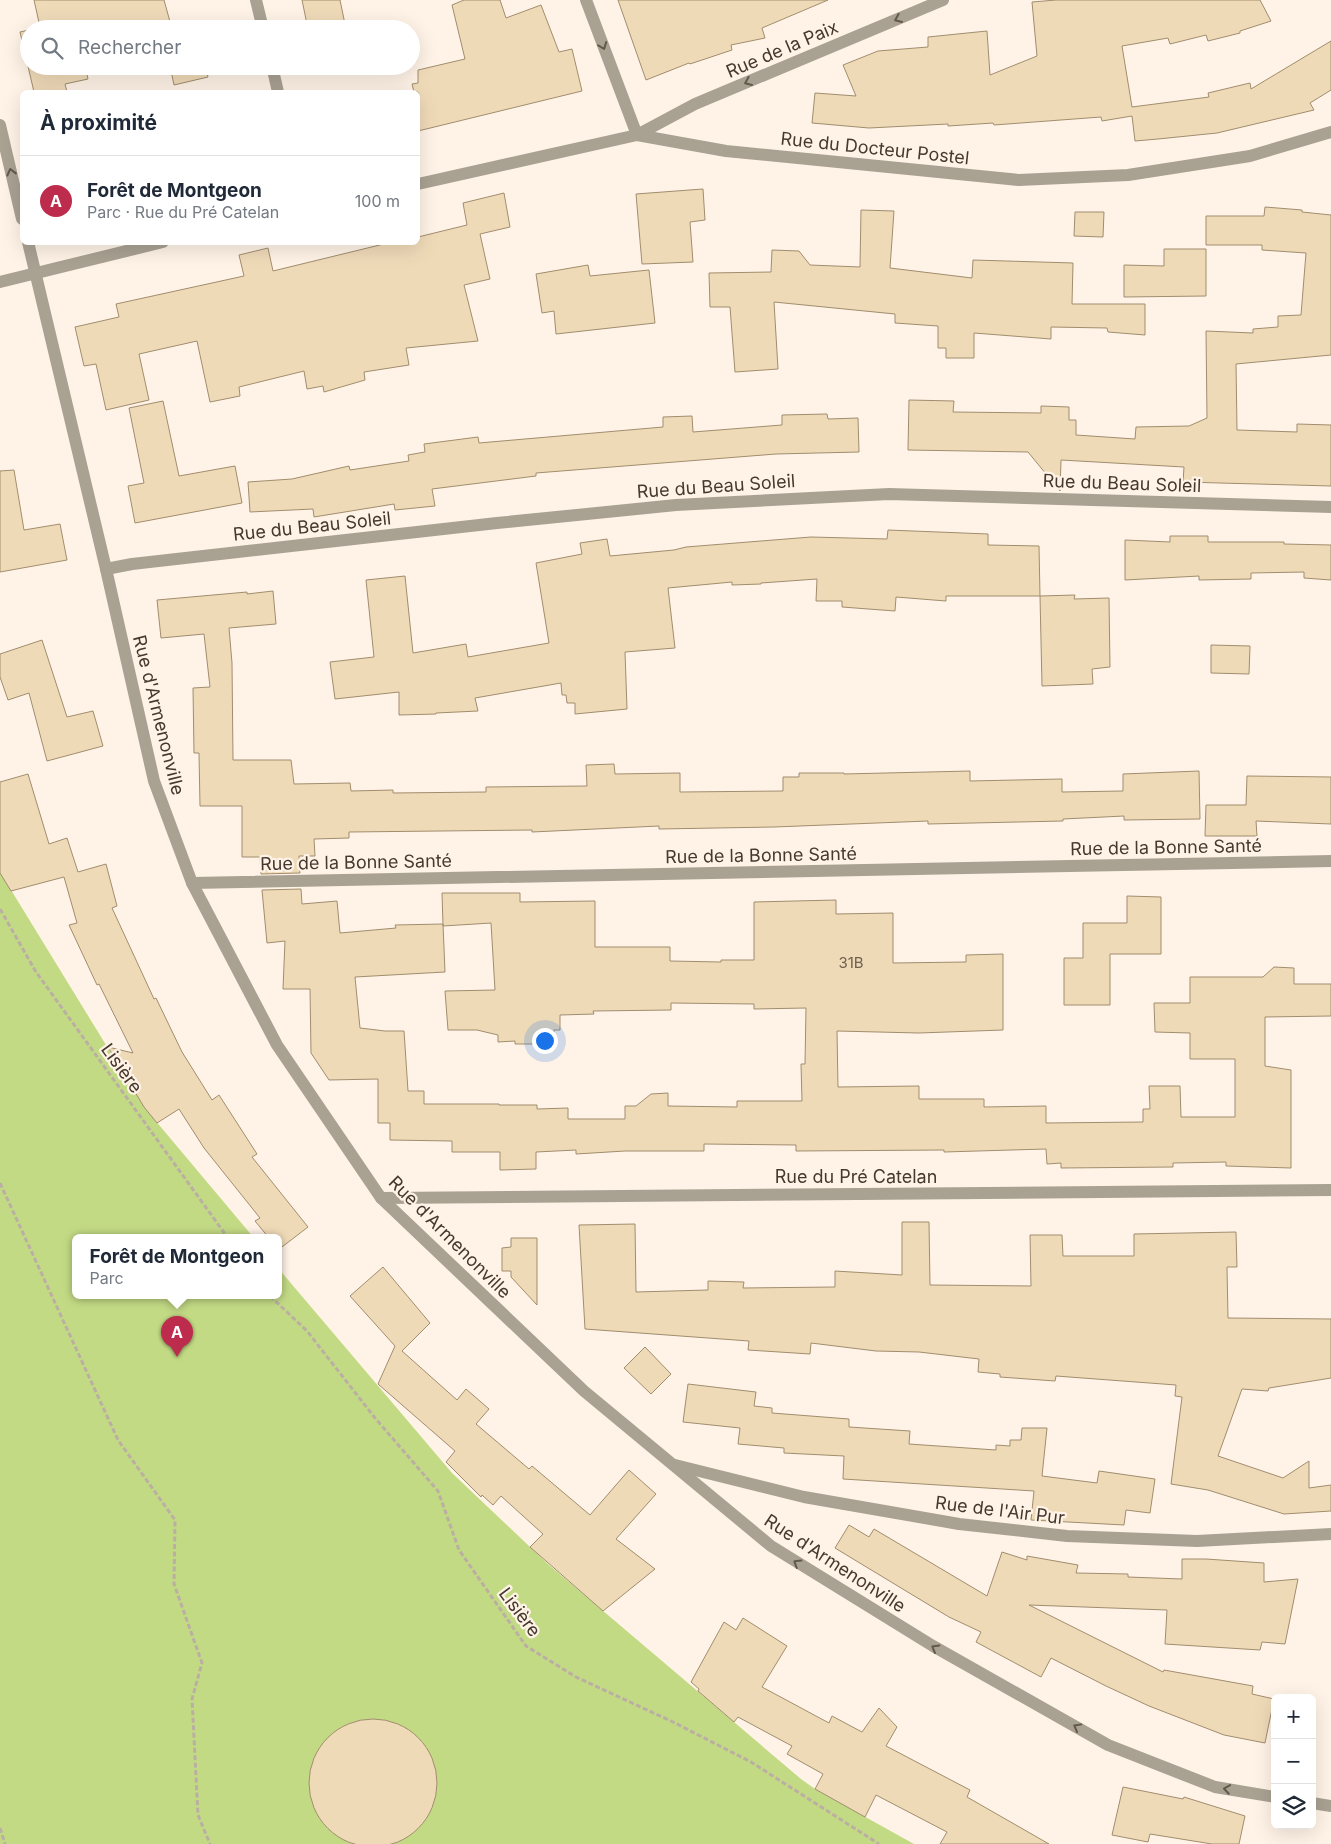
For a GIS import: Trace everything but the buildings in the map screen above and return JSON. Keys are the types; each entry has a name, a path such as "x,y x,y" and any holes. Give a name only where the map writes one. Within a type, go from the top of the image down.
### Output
{"street":[{"path":"256,0 261,20"},
{"path":"586,0 637,135"},
{"name":"Rue de la Paix","path":"637,135 695,104 943,0"},
{"path":"274,75 278,90"},
{"path":"0,125 20,210"},
{"name":"Rue du Docteur Postel","path":"420,184 637,135 726,151 1019,180 1138,173 1250,156 1331,132"},
{"name":"Rue d'Armenonville","path":"29,245 154,781 192,883 277,1045 381,1198 584,1391 771,1546 932,1646 1108,1745 1215,1787 1271,1796"},
{"path":"0,282 151,245"},
{"name":"Rue du Beau Soleil","path":"106,569 132,564 497,522 676,505 889,494 1331,507"},
{"name":"Rue de la Bonne Santé","path":"192,883 1331,861"},
{"name":"Rue du Pré Catelan","path":"381,1198 1331,1190"},
{"name":"Rue de l'Air Pur","path":"671,1463 804,1497 959,1524 1067,1536 1198,1541 1331,1534"},
{"path":"1316,1804 1331,1806"}],"path":[{"name":"Lisière","path":"0,909 36,972 225,1234"},
{"path":"0,1184 118,1440 175,1520 174,1584 202,1663 192,1699 198,1815 210,1844"},
{"name":"Lisière","path":"273,1299 306,1331 375,1418 438,1490 459,1550 526,1646 576,1677 673,1722 751,1762 879,1844"},
{"path":"0,1828 5,1844"}],"green space":[{"path":"0,872 144,1107 251,1234 72,1234 72,1299 282,1299 282,1273 452,1473 549,1565 801,1779 815,1789 914,1844 0,1844"}],"place":[{"name":"Forêt de Montgeon","path":"177,1357"}]}
